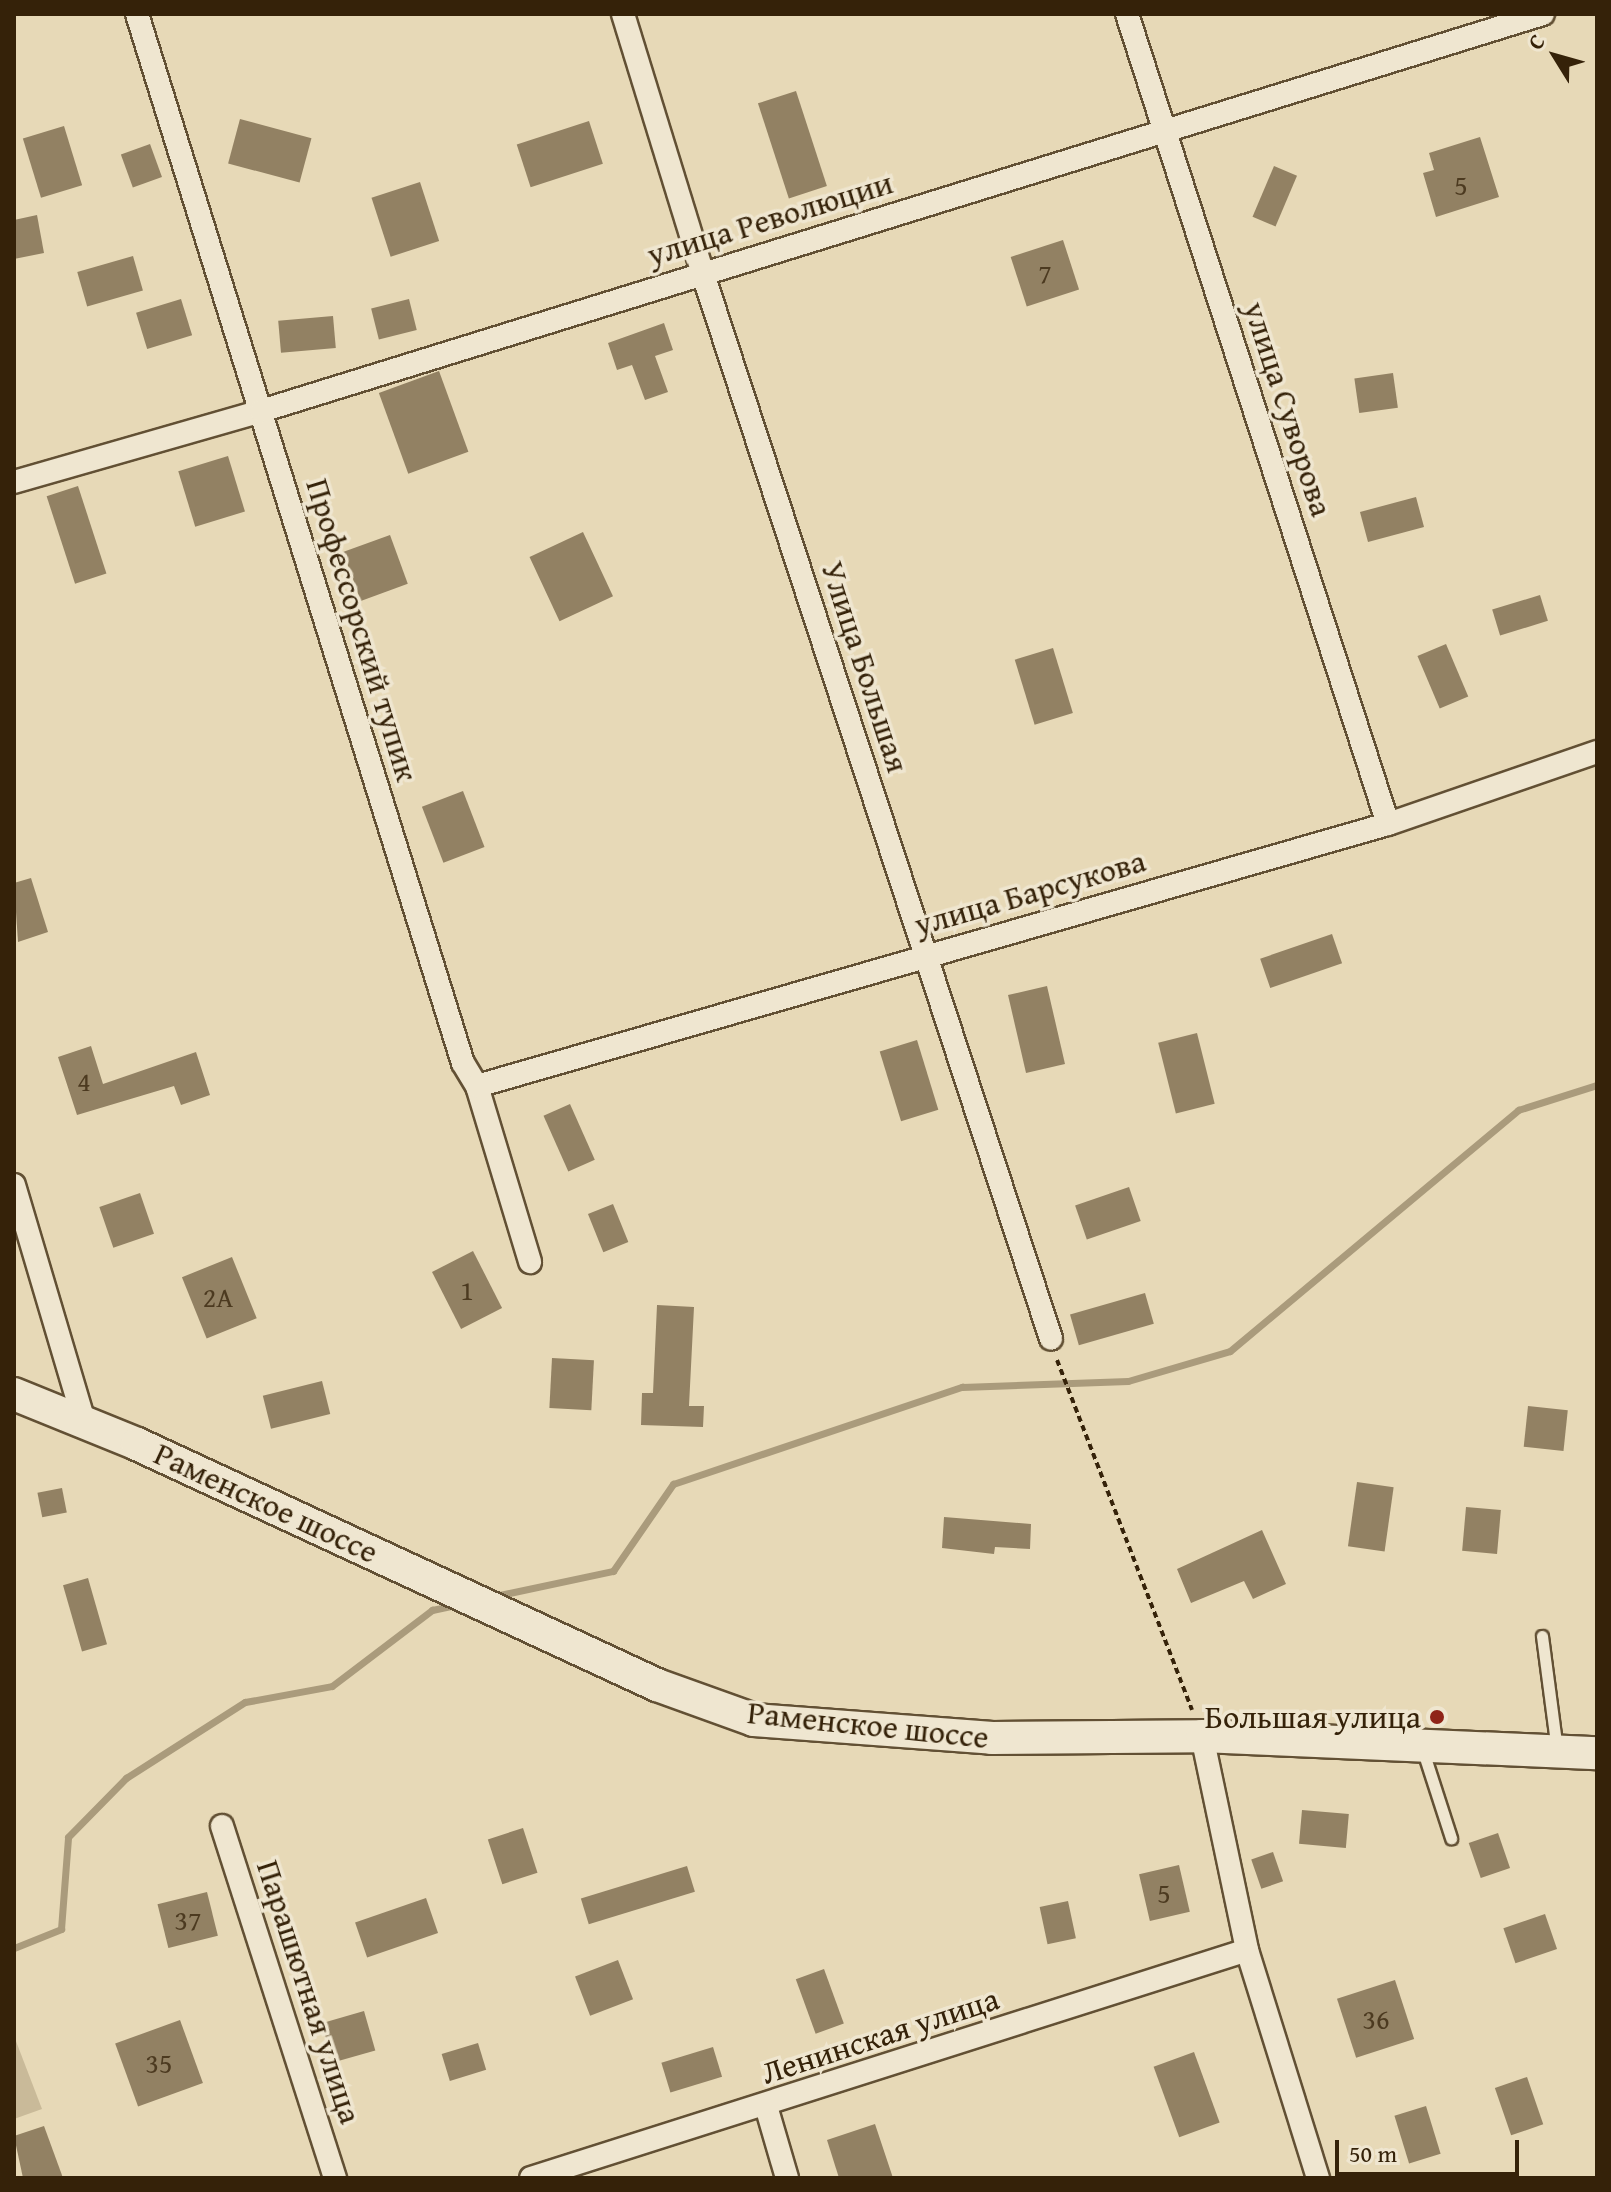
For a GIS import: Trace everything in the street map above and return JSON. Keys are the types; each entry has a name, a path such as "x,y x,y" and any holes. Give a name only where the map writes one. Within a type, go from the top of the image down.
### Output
{"main road":[{"name":"Раменское шоссе","path":"14,1394 456,1590 657,1685 754,1720 992,1738 1202,1736 1597,1753"}],"street":[{"name":"Профессорский тупик","path":"137,14 463,1063 477,1086 530,1262"},
{"name":"Улица Большая","path":"623,14 703,274 1051,1339"},
{"name":"улица Суворова","path":"1127,14 1388,824"},
{"name":"улица Революции","path":"14,482 261,411 1543,14"},
{"name":"улица Барсукова","path":"477,1086 1388,824 1597,752"},
{"path":"14,1185 85,1424"},
{"path":"1202,1736 1247,1950 1318,2178"},
{"name":"Парашютная улица","path":"222,1826 335,2178"},
{"name":"Ленинская улица","path":"531,2178 766,2106 1247,1950"},
{"path":"766,2106 787,2178"}],"lane":[{"path":"1542,1636 1557,1751"},
{"path":"1421,1744 1451,1838"}],"path":[{"path":"1051,1339 1062,1382 1202,1736"}],"shaded area":[{"path":"14,2036 42,2109 14,2119"}],"building":[{"path":"796,91 827,186 789,198 758,103"},
{"path":"240,119 311,138 300,183 228,163"},
{"path":"589,121 603,164 531,187 517,144"},
{"path":"64,126 82,185 41,198 23,139"},
{"path":"1480,137 1499,197 1436,217 1423,173 1434,170 1429,153"},
{"path":"150,144 162,177 133,187 121,155"},
{"path":"1274,166 1297,176 1276,226 1253,217"},
{"path":"420,182 439,241 391,257 371,198"},
{"path":"37,215 44,253 14,259 14,220"},
{"path":"1063,240 1079,289 1027,306 1011,257"},
{"path":"133,256 143,291 87,307 77,272"},
{"path":"181,299 192,335 147,349 136,313"},
{"path":"409,299 417,330 379,339 371,308"},
{"path":"333,316 336,348 281,353 278,321"},
{"path":"664,323 673,350 655,356 668,392 645,400 632,365 617,370 608,343"},
{"path":"439,371 468,452 408,474 379,393"},
{"path":"1393,373 1398,408 1359,413 1354,378"},
{"path":"228,456 245,511 195,527 178,471"},
{"path":"78,486 106,573 75,584 47,496"},
{"path":"1416,497 1424,527 1368,542 1360,512"},
{"path":"583,532 613,596 560,621 530,557"},
{"path":"390,535 408,584 361,601 343,552"},
{"path":"1540,595 1548,621 1500,635 1492,610"},
{"path":"1446,644 1468,696 1440,709 1417,656"},
{"path":"1053,648 1073,713 1035,725 1015,660"},
{"path":"463,791 485,847 443,863 422,807"},
{"path":"31,878 48,932 18,942 14,883"},
{"path":"1332,934 1342,963 1270,988 1260,959"},
{"path":"1047,986 1065,1064 1026,1073 1008,995"},
{"path":"1197,1033 1215,1104 1176,1114 1158,1043"},
{"path":"917,1040 938,1110 901,1121 880,1051"},
{"path":"91,1046 103,1084 196,1052 210,1095 181,1105 174,1086 77,1115 58,1057"},
{"path":"570,1104 595,1160 568,1172 544,1116"},
{"path":"1129,1187 1141,1221 1087,1240 1075,1206"},
{"path":"140,1193 154,1234 113,1248 99,1207"},
{"path":"613,1204 628,1242 603,1252 588,1214"},
{"path":"473,1251 502,1308 461,1329 432,1272"},
{"path":"232,1257 257,1318 207,1338 182,1277"},
{"path":"1145,1293 1154,1324 1079,1345 1070,1314"},
{"path":"657,1305 694,1307 689,1406 704,1406 703,1427 641,1425 642,1393 653,1393"},
{"path":"552,1358 594,1360 591,1410 549,1408"},
{"path":"322,1381 330,1414 271,1429 263,1396"},
{"path":"1528,1406 1568,1410 1563,1451 1524,1447"},
{"path":"1357,1482 1394,1487 1385,1552 1348,1546"},
{"path":"62,1488 67,1513 42,1517 37,1493"},
{"path":"1466,1507 1501,1510 1497,1554 1462,1551"},
{"path":"944,1517 1031,1524 1030,1549 995,1547 994,1554 942,1548"},
{"path":"1262,1530 1286,1584 1253,1599 1244,1581 1191,1603 1177,1569"},
{"path":"88,1578 107,1644 82,1651 63,1585"},
{"path":"1302,1810 1349,1814 1346,1848 1299,1844"},
{"path":"523,1828 538,1873 502,1884 488,1839"},
{"path":"1498,1833 1510,1868 1481,1878 1469,1843"},
{"path":"1273,1852 1283,1881 1261,1889 1251,1859"},
{"path":"1179,1865 1190,1912 1150,1921 1139,1874"},
{"path":"687,1866 695,1892 589,1924 581,1898"},
{"path":"207,1892 218,1936 168,1948 158,1904"},
{"path":"426,1898 438,1933 367,1957 355,1922"},
{"path":"1068,1901 1076,1938 1048,1944 1040,1907"},
{"path":"1545,1914 1557,1949 1515,1963 1503,1928"},
{"path":"618,1960 633,1999 590,2016 575,1976"},
{"path":"824,1969 844,2024 816,2034 796,1979"},
{"path":"1395,1980 1414,2039 1356,2058 1337,1999"},
{"path":"364,2011 375,2050 333,2063 322,2023"},
{"path":"180,2020 203,2083 138,2107 115,2044"},
{"path":"478,2043 486,2070 450,2081 442,2054"},
{"path":"713,2047 722,2077 670,2092 661,2063"},
{"path":"1194,2052 1220,2122 1179,2137 1154,2067"},
{"path":"1527,2077 1543,2124 1511,2135 1495,2088"},
{"path":"1426,2106 1441,2154 1409,2163 1394,2116"},
{"path":"875,2124 893,2178 839,2178 827,2140"},
{"path":"44,2126 63,2178 23,2178 14,2136"}],"waterway":[{"path":"495,1596 613,1571 673,1484 962,1387 1128,1381 1230,1351 1518,1110 1597,1085"},
{"path":"14,1948 61,1929 68,1837 126,1778 245,1702 332,1686 432,1610 456,1605"}],"place":[{"name":"Большая улица","path":"1437,1717"}]}
